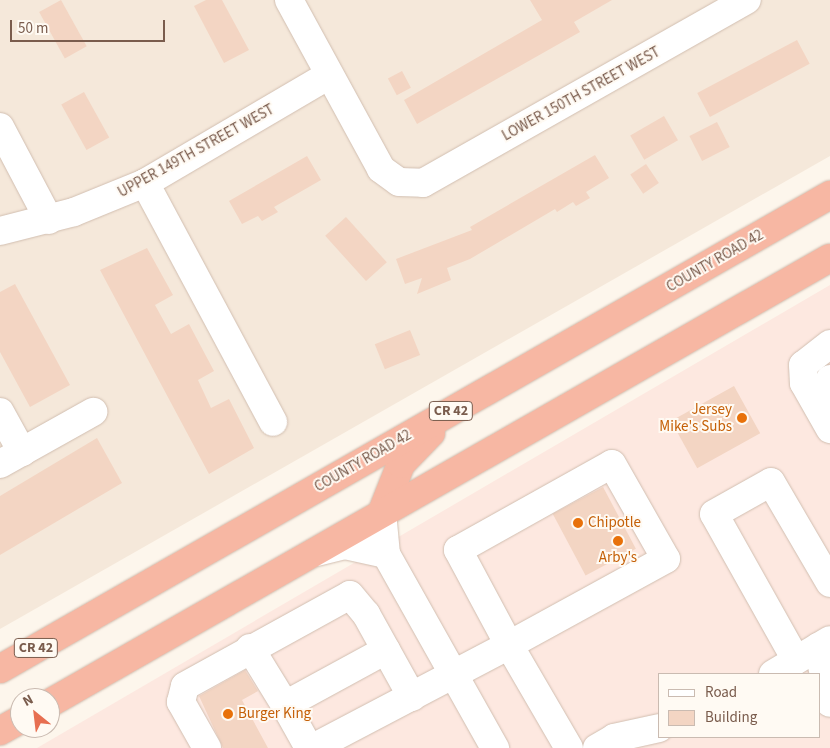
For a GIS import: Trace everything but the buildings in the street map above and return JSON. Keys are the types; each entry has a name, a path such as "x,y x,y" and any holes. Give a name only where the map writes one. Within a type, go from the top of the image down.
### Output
{"highway":[{"name":"COUNTY ROAD 42","path":"0,669 830,195"},
{"path":"382,512 401,464 419,442 444,423 708,272 748,242"},
{"path":"60,697 830,258"}],"street":[{"path":"289,0 329,75"},
{"name":"LOWER 150TH STREET WEST","path":"329,75 381,169 400,182 423,183 747,0"},
{"name":"UPPER 149TH STREET WEST","path":"0,231 49,220 145,182 329,75"},
{"path":"0,127 49,220"},
{"path":"145,182 273,422"},
{"path":"830,344 803,365 804,383 830,429"},
{"path":"830,379 826,392 830,399"},
{"path":"0,412 11,458 92,412"},
{"path":"313,748 412,697 452,674 509,645 666,559 612,464 458,550 509,645 569,748"},
{"path":"830,583 771,482 714,514 815,649 830,703"},
{"path":"382,512 386,554 452,674 496,748"},
{"path":"309,554 344,545 386,554"},
{"path":"207,748 180,702 185,686 250,648 350,595 366,614 412,697"},
{"path":"250,648 309,748"},
{"path":"775,673 815,649"},
{"path":"285,705 386,650"},
{"path":"598,748 614,738 658,728"}],"shaded area":[{"path":"0,0 830,0 830,156 0,629"},
{"path":"830,285 830,748 37,748 54,738 60,738 60,735"}],"place":[{"name":"Jersey Mike's Subs","path":"742,418"},
{"name":"Chipotle","path":"578,523"},
{"name":"Arby's","path":"618,541"},
{"name":"Burger King","path":"228,714"}]}
